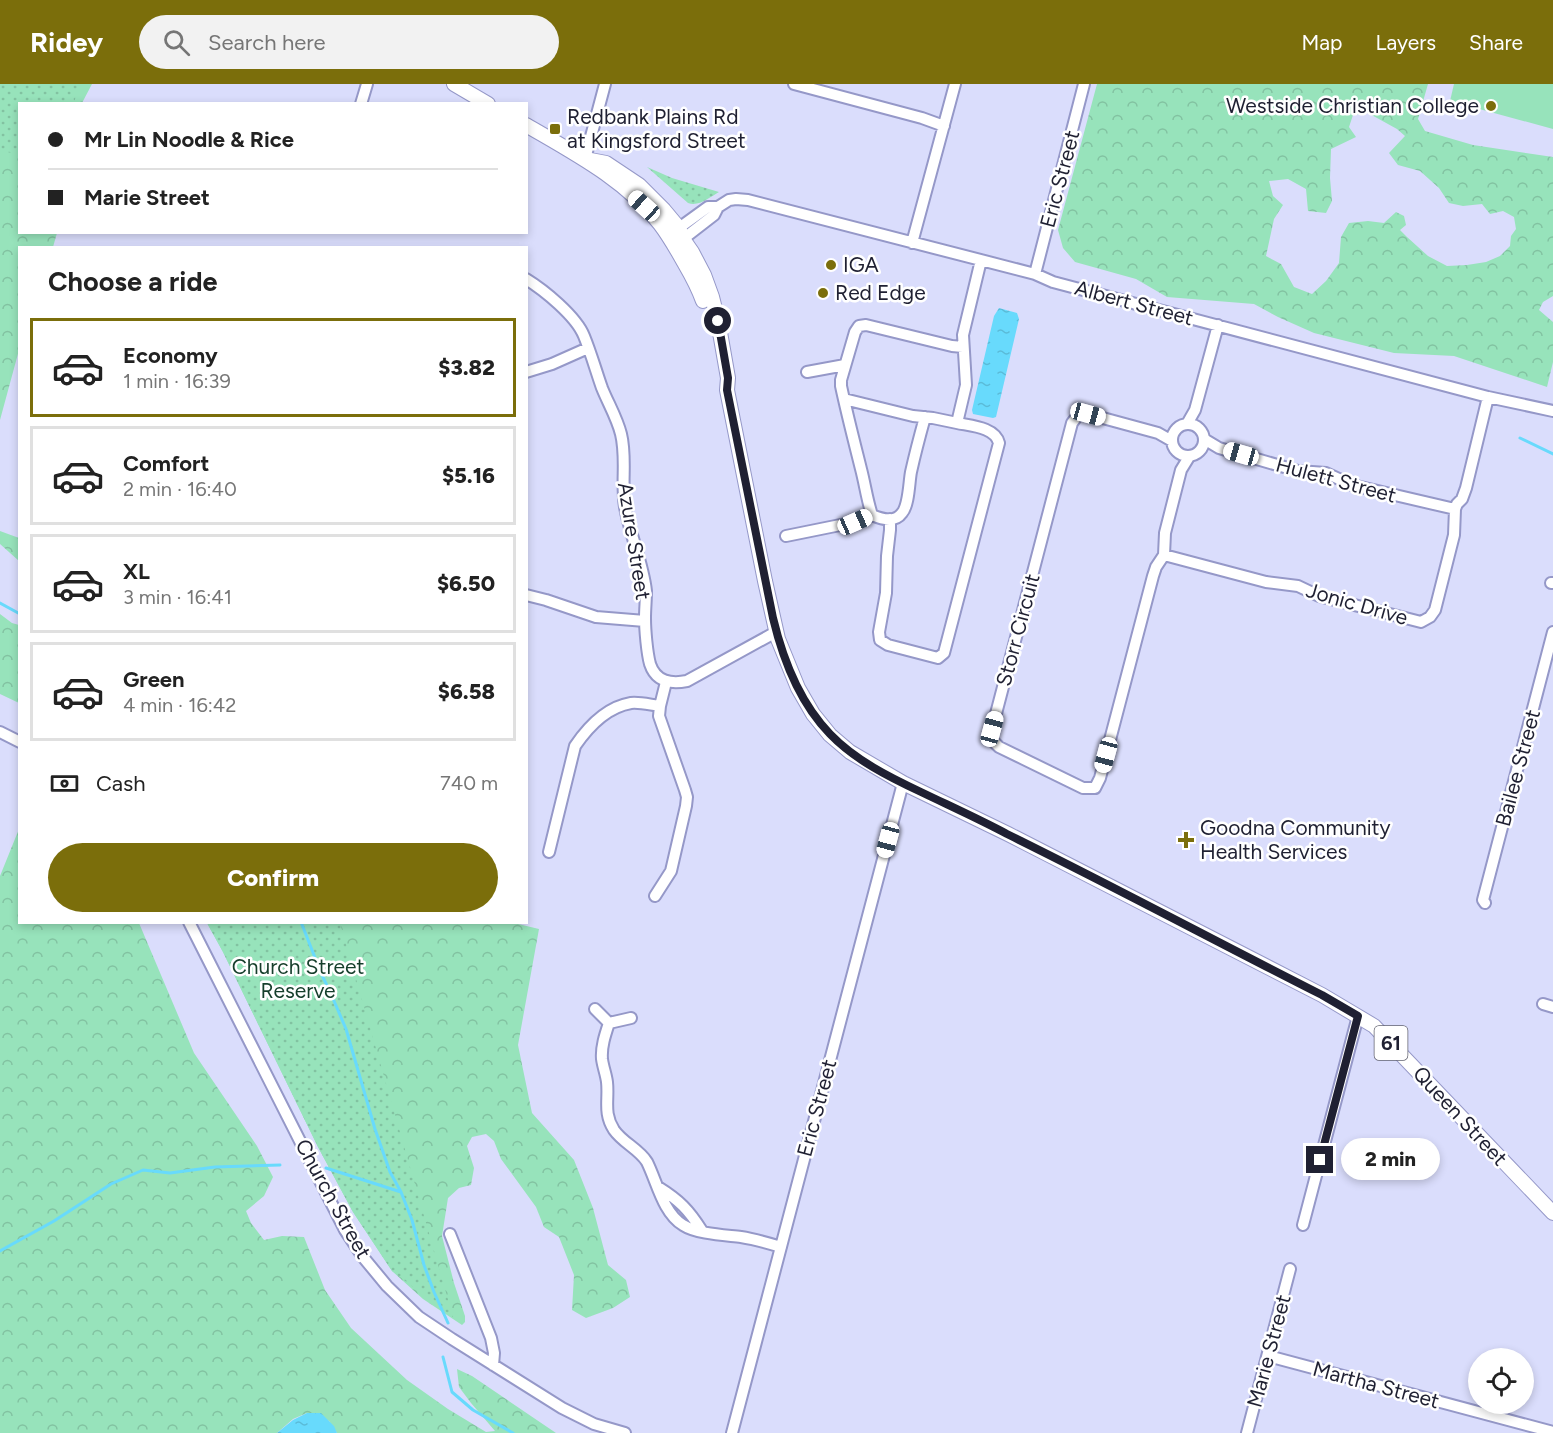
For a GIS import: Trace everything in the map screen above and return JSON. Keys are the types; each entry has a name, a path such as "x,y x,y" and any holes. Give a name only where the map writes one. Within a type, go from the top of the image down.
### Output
{"main road":[{"path":"462,86 485,102"},
{"name":"Queen Street","path":"528,126 585,159 606,163 639,185 664,210 678,236 696,280 709,324 721,380 727,390 776,632 798,688 813,714 830,735 850,752 903,783 1008,834 1322,995 1374,1026 1553,1213"}],"street":[{"path":"362,102 367,84"},
{"path":"585,159 605,84"},
{"path":"794,84 834,89 944,126"},
{"path":"912,243 955,84"},
{"name":"Eric Street","path":"1035,274 1084,84"},
{"name":"Albert Street","path":"678,236 708,207 718,207 729,200 748,200 1035,274 1053,282 1488,397 1553,411"},
{"path":"957,423 966,384 963,335 981,260"},
{"name":"Azure Street","path":"528,280 553,299 584,334 621,435 624,464 622,492 628,525 646,591 645,621 651,665 666,682"},
{"path":"872,515 853,444 841,380 855,332 859,326 866,325 963,347"},
{"path":"1192,425 1218,325"},
{"path":"528,371 552,364 588,348"},
{"path":"807,372 845,365"},
{"name":"Jonic Drive","path":"1164,555 1266,582 1298,586 1319,596 1421,622 1430,617 1435,610 1454,535 1455,509 1467,488 1488,397"},
{"path":"844,399 913,416 957,423 992,432 997,436 999,443 944,653 938,658 888,645 880,640 879,632 886,593 890,519"},
{"name":"Storr Circuit","path":"1174,436 1088,414 1078,415 1072,423 992,729 992,740 999,747 1083,788 1095,788 1100,777 1153,576 1164,555 1165,533 1184,455"},
{"path":"786,536 855,522 872,515 880,519 890,519 903,513 925,417"},
{"path":"1182,425 1192,425 1200,430 1203,444 1194,455 1184,455 1173,446 1174,436 1182,425"},
{"name":"Hulett Street","path":"1203,444 1298,471 1326,473 1352,485 1455,509"},
{"path":"528,596 596,617 645,621"},
{"path":"655,896 670,871 687,797 661,723 660,706 666,682 675,684 687,681 776,632"},
{"name":"Bailee Street","path":"1485,903 1483,900 1548,673 1553,632"},
{"path":"549,852 575,746 585,731 611,710 632,703 660,706"},
{"path":"0,732 18,741"},
{"name":"Eric Street","path":"732,1433 903,783"},
{"name":"Church Street","path":"190,924 345,1230 363,1257 387,1286 419,1317 562,1408 594,1424 624,1433"},
{"path":"595,1009 609,1023"},
{"path":"1303,1225 1358,1016"},
{"path":"609,1023 631,1018"},
{"path":"609,1023 604,1037 602,1057 607,1080 606,1108 609,1122 616,1133 643,1156 667,1208 684,1226 781,1247"},
{"path":"658,1186 686,1207 702,1231"},
{"path":"450,1234 491,1338 494,1353 493,1365"},
{"name":"Marie Street","path":"1247,1433 1290,1269"},
{"name":"Martha Street","path":"1268,1356 1553,1432"}],"green space":[{"path":"0,84 92,84 83,102 18,102 18,234 57,234 53,246 18,246 18,354 0,420"},
{"path":"0,84 79,84 74,102 18,102 18,155 0,150"},
{"path":"1097,84 1428,84 1418,119 1425,131 1473,145 1553,157 1553,296 1543,302 1539,310 1553,322 1553,362 1547,387 1454,356 1394,353 1314,333 1254,304 1167,297 1136,279 1075,262 1063,248 1058,230","holes":["1368,113 1405,136 1389,153 1398,165 1420,171 1439,188 1449,203 1463,206 1482,204 1490,214 1503,211 1514,217 1516,229 1511,236 1510,246 1500,256 1486,262 1447,266 1428,256 1400,230 1406,225 1404,216 1396,212 1384,223 1368,221 1349,223 1341,237 1339,263 1326,281 1312,294 1294,287 1281,264 1266,256 1274,219 1283,205 1273,196 1269,181 1288,179 1306,189 1308,211 1326,213 1332,201 1331,149 1356,137 1349,127 1353,115"]},
{"path":"1454,84 1553,84 1553,129 1450,101"},
{"path":"647,167 672,178 719,192 700,203 688,203"},
{"path":"0,531 18,538 18,560 0,544"},
{"path":"0,614 18,625 18,703 0,694"},
{"path":"18,831 18,924 139,924 194,1053 257,1146 273,1177 264,1196 246,1211 251,1223 264,1240 282,1236 304,1237 325,1290 351,1328 407,1380 486,1432 495,1431 459,1387 457,1369 472,1376 556,1433 337,1433 329,1421 307,1413 293,1419 277,1433 0,1433 0,876"},
{"path":"208,924 518,924 539,929 518,1045 532,1113 574,1160 593,1208 608,1265 626,1280 630,1297 613,1308 586,1318 572,1310 574,1275 559,1237 544,1227 536,1207 501,1159 494,1141 486,1134 472,1137 467,1146 474,1168 471,1185 459,1188 448,1198 442,1236 465,1322 462,1325 423,1299 392,1271 353,1212 318,1147"},
{"name":"Church Street Reserve","path":"208,924 340,924 453,1317 392,1271 353,1212 318,1147"}],"water":[{"path":"999,308 1017,313 1019,319 996,417 993,418 973,414 972,410 994,316"},
{"path":"307,1413 321,1413 334,1426 337,1433 277,1433 293,1420"}],"waterway":[{"path":"1520,438 1553,454"},
{"path":"0,603 18,613"},
{"path":"302,924 346,1029 375,1129 390,1172 412,1220 424,1265 448,1323"},
{"path":"0,1251 54,1221 111,1184 143,1170 170,1173 215,1167 280,1165"},
{"path":"326,1168 401,1192"},
{"path":"443,1357 452,1392 473,1410 513,1433"}],"place":[{"name":"Westside Christian College","path":"1491,106"},
{"name":"Redbank Plains Rd at Kingsford Street","path":"555,129"},
{"name":"IGA","path":"831,265"},
{"name":"Red Edge","path":"823,293"},
{"name":"Goodna Community Health Services","path":"1186,840"}],"route":[{"path":"718,321 728,378 727,390 778,639 788,667 813,714 830,735 850,752 877,769 1136,899 1358,1016 1320,1160"}]}
